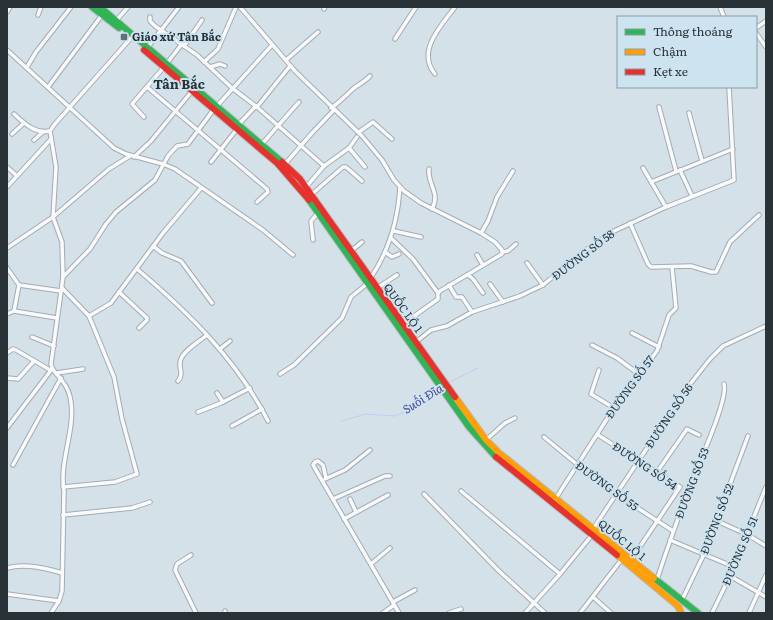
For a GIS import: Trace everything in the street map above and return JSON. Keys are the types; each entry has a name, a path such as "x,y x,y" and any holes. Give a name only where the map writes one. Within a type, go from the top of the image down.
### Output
{"highway":[{"name":"QUỐC LỘ 1","path":"92,7 103,10 148,47 192,91 215,108"},
{"name":"QUỐC LỘ 1","path":"103,10 131,38 166,65 238,127 286,172 319,212 441,382"},
{"name":"QUỐC LỘ 1","path":"238,127 262,144 307,186 351,251 369,281 377,288 416,342 474,434 492,453 698,613"},
{"name":"QUỐC LỘ 1","path":"446,390 486,440 675,604 681,613"},
{"path":"675,604 678,613"},
{"path":"690,606 694,613"}],"street":[{"path":"7,12 10,7"},
{"path":"38,15 41,7"},
{"path":"27,67 36,52 71,7"},
{"path":"116,21 128,7"},
{"path":"148,47 179,7"},
{"path":"204,62 218,49 236,7"},
{"path":"240,7 290,66 333,109 359,132 382,160 389,174 400,187 411,196 432,208 481,233 495,242 503,252"},
{"path":"395,39 416,7"},
{"path":"435,74 427,62 428,49 436,34 455,7"},
{"path":"48,87 103,10"},
{"path":"150,17 150,21 204,62 232,88 256,106 324,166"},
{"path":"144,117 132,105 183,45 202,20"},
{"path":"757,27 766,21"},
{"path":"286,60 318,32"},
{"path":"757,34 766,45"},
{"path":"14,114 38,132 50,131 69,107 131,38"},
{"path":"63,278 90,250 106,224 116,212 155,180 163,164 177,146 188,144 215,108 272,45"},
{"path":"7,50 27,67 103,140 114,148 132,156 163,164 175,170 264,230 293,254"},
{"path":"7,57 11,53"},
{"path":"210,67 220,64 225,66"},
{"path":"211,162 238,127 290,66"},
{"path":"285,164 333,109 370,76"},
{"path":"147,87 267,189 268,192 257,202"},
{"name":"ĐƯỜNG SỐ 58","path":"416,342 431,330 447,326 472,312 503,302 543,285 605,236 630,223 692,196 734,180 729,88"},
{"path":"7,248 53,218 109,168 132,156 151,141 192,91"},
{"path":"262,144 300,102"},
{"path":"659,107 678,171 692,196"},
{"path":"689,112 702,161"},
{"path":"359,132 373,122 392,139"},
{"path":"12,134 24,123"},
{"path":"7,428 51,369 63,278 62,242 53,218 56,167 50,131"},
{"path":"34,140 43,132"},
{"path":"307,186 324,166 349,148 357,137"},
{"path":"7,187 51,139"},
{"path":"349,148 365,167"},
{"path":"651,182 733,149"},
{"path":"7,167 17,176"},
{"path":"312,194 343,167 346,167 362,181"},
{"path":"643,168 666,207"},
{"path":"429,169 428,174 436,198 432,208"},
{"path":"481,233 497,197 513,171"},
{"path":"280,374 294,365 342,318 351,297 369,281 385,252 394,231 399,208 400,187"},
{"path":"90,316 107,306 137,269 153,246 201,188"},
{"path":"313,240 311,221 319,212"},
{"path":"630,223 648,264 651,267 692,266 711,272 716,272 730,242 754,222 759,215"},
{"path":"394,231 421,237"},
{"path":"391,238 413,259 438,293 438,299 403,324"},
{"path":"351,251 362,242"},
{"path":"438,293 503,252 508,251 516,244"},
{"path":"153,246 162,253 181,261 212,303"},
{"path":"385,252 391,257 399,254"},
{"path":"477,255 483,265"},
{"path":"527,263 543,285"},
{"name":"ĐƯỜNG SỐ 57","path":"555,499 578,466 614,408 640,375 659,347 669,315 676,308 672,267"},
{"path":"7,268 19,285 14,311"},
{"path":"137,269 166,294 207,335 236,367 250,388 268,421"},
{"path":"377,288 397,275"},
{"path":"468,275 473,279 483,293"},
{"path":"490,284 503,302"},
{"path":"19,285 62,290 90,316 114,378 122,419 137,474 115,482 63,487"},
{"path":"449,286 456,297 462,298 472,312"},
{"path":"119,292 147,318 147,320 139,328"},
{"path":"7,314 14,311 57,318"},
{"name":"ĐƯỜNG SỐ 56","path":"524,613 560,574 592,532 687,388 710,359 723,346 766,326"},
{"path":"632,333 659,347"},
{"path":"178,381 182,376 180,362 182,356 207,335"},
{"path":"32,337 54,346"},
{"path":"220,349 230,341"},
{"path":"592,346 617,358 640,375"},
{"path":"7,353 13,349 51,369 60,378 70,396 70,429 63,473 62,591 59,601 52,613"},
{"path":"7,378 18,379 34,360"},
{"path":"57,374 83,369"},
{"path":"599,370 591,394 614,408"},
{"path":"13,465 60,378"},
{"name":"ĐƯỜNG SỐ 53","path":"656,581 673,531 715,424 724,392 724,384"},
{"path":"198,412 223,402 250,388"},
{"path":"217,392 223,402"},
{"path":"232,426 262,409"},
{"path":"486,440 505,423 515,418"},
{"path":"657,472 687,430 699,435"},
{"name":"ĐƯỜNG SỐ 54","path":"598,435 680,487 658,522 631,560"},
{"name":"ĐƯỜNG SỐ 52","path":"682,600 704,554 748,436"},
{"name":"ĐƯỜNG SỐ 55","path":"544,438 598,482 673,531"},
{"path":"324,479 345,470 370,450"},
{"path":"324,479 322,464 318,461 315,462 313,465 324,479 344,519 399,613"},
{"path":"333,499 385,476 390,476"},
{"name":"ĐƯỜNG SỐ 51","path":"712,613 748,535 766,487"},
{"path":"461,491 560,574"},
{"path":"424,494 478,551 533,604 545,613"},
{"path":"344,519 388,496"},
{"path":"350,499 356,512"},
{"path":"63,515 132,508 150,502"},
{"path":"717,521 748,535 766,546"},
{"path":"670,540 734,567"},
{"path":"370,564 390,548"},
{"path":"190,555 177,564 175,570 196,613"},
{"path":"580,613 622,559"},
{"path":"7,568 14,566 34,567 62,573"},
{"path":"749,613 766,575"},
{"path":"730,576 758,594 766,597"},
{"path":"383,613 393,604 415,590"},
{"path":"7,594 59,601"},
{"path":"593,597 611,613"},
{"path":"449,613 461,610"}],"waterway":[{"name":"Suối Đĩa","path":"448,383 478,368"},
{"name":"Suối Đĩa","path":"341,421 366,414 395,416 407,411 439,390"}],"traffic: fast":[{"path":"92,7 119,28"},
{"path":"100,7 282,162"},
{"path":"309,200 469,427 496,457"},
{"path":"654,578 698,613"}],"traffic: slow":[{"path":"455,397 486,440 499,453 654,578"},
{"path":"617,555 678,606 681,613"}],"traffic: jam":[{"path":"144,50 277,163 309,200"},
{"path":"282,162 300,179 455,397"},
{"path":"496,457 617,555"}],"place":[{"name":"Giáo xứ Tân Bắc","path":"124,37"}],"district":[{"name":"Tân Bắc","path":"179,84"}]}
